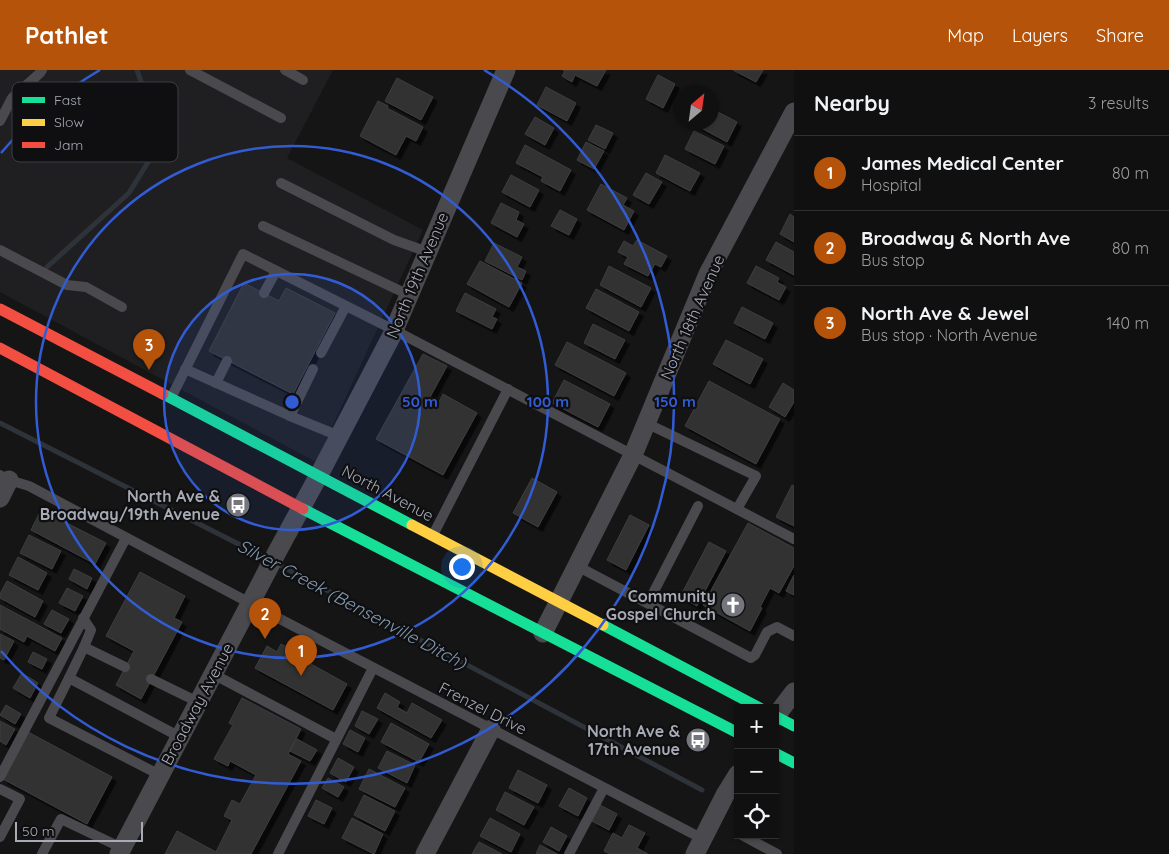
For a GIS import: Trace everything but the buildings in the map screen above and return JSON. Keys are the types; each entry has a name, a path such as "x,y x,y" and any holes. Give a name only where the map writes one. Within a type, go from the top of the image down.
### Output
{"main road":[{"name":"North Avenue","path":"0,309 753,704"},
{"path":"0,348 301,508 734,731"},
{"name":"North Avenue","path":"779,718 794,726"},
{"path":"779,755 794,763"}],"street":[{"name":"North 19th Avenue","path":"319,475 394,330 506,70"},
{"name":"North 18th Avenue","path":"543,633 632,455 708,274 794,112"},
{"name":"Broadway Avenue","path":"120,851 319,475"},
{"path":"0,498 5,478"},
{"path":"779,707 794,692"},
{"path":"425,854 491,729"},
{"path":"703,840 734,781"}],"lane":[{"path":"30,82 42,70"},
{"path":"190,70 281,118"},
{"path":"285,70 303,80"},
{"path":"0,120 12,98"},
{"path":"281,183 394,240 428,252"},
{"path":"263,226 409,295"},
{"path":"0,250 67,285 86,286 122,307"},
{"path":"171,398 243,254 394,330 794,539"},
{"path":"264,293 276,271"},
{"path":"321,353 346,306"},
{"path":"216,383 227,361"},
{"path":"185,369 339,436"},
{"path":"290,416 313,369"},
{"path":"432,536 508,389"},
{"path":"646,423 756,476 737,509"},
{"name":"Frenzel Drive","path":"5,478 29,486 703,840"},
{"path":"648,603 698,506"},
{"path":"0,777 126,538"},
{"path":"577,566 751,658 755,655 767,632 777,627 794,636"},
{"path":"83,618 91,630 49,718 160,775"},
{"path":"84,647 125,667"},
{"path":"278,854 373,668"},
{"path":"213,674 336,739"},
{"path":"69,678 180,737"},
{"path":"151,679 198,702"},
{"path":"569,854 604,788"},
{"path":"0,789 20,799 0,838"},
{"path":"42,854 61,819 120,851"},
{"path":"750,839 778,854"}],"shaded area":[{"path":"0,70 333,70 287,158 423,230 316,462 0,292"}],"waterway":[{"name":"Silver Creek (Bensenville Ditch)","path":"137,70 141,82"},
{"name":"Silver Creek (Bensenville Ditch)","path":"47,267 129,193 148,162"},
{"name":"Silver Creek (Bensenville Ditch)","path":"0,423 272,561 702,790"}],"traffic: fast":[{"path":"163,394 412,525"},
{"path":"303,509 734,731"},
{"path":"603,625 752,704"},
{"path":"779,718 794,726"},
{"path":"779,755 794,763"}],"traffic: slow":[{"path":"412,525 603,625"}],"traffic: jam":[{"path":"0,309 163,394"},
{"path":"0,348 303,509"}],"place":[{"name":"North Ave & Jewel","path":"149,370"},
{"name":"North Ave & Broadway/19th Avenue","path":"238,505"},
{"name":"Community Gospel Church","path":"733,605"},
{"name":"Broadway & North Ave","path":"265,639"},
{"name":"James Medical Center","path":"301,676"},
{"name":"North Ave & 17th Avenue","path":"698,740"}]}
